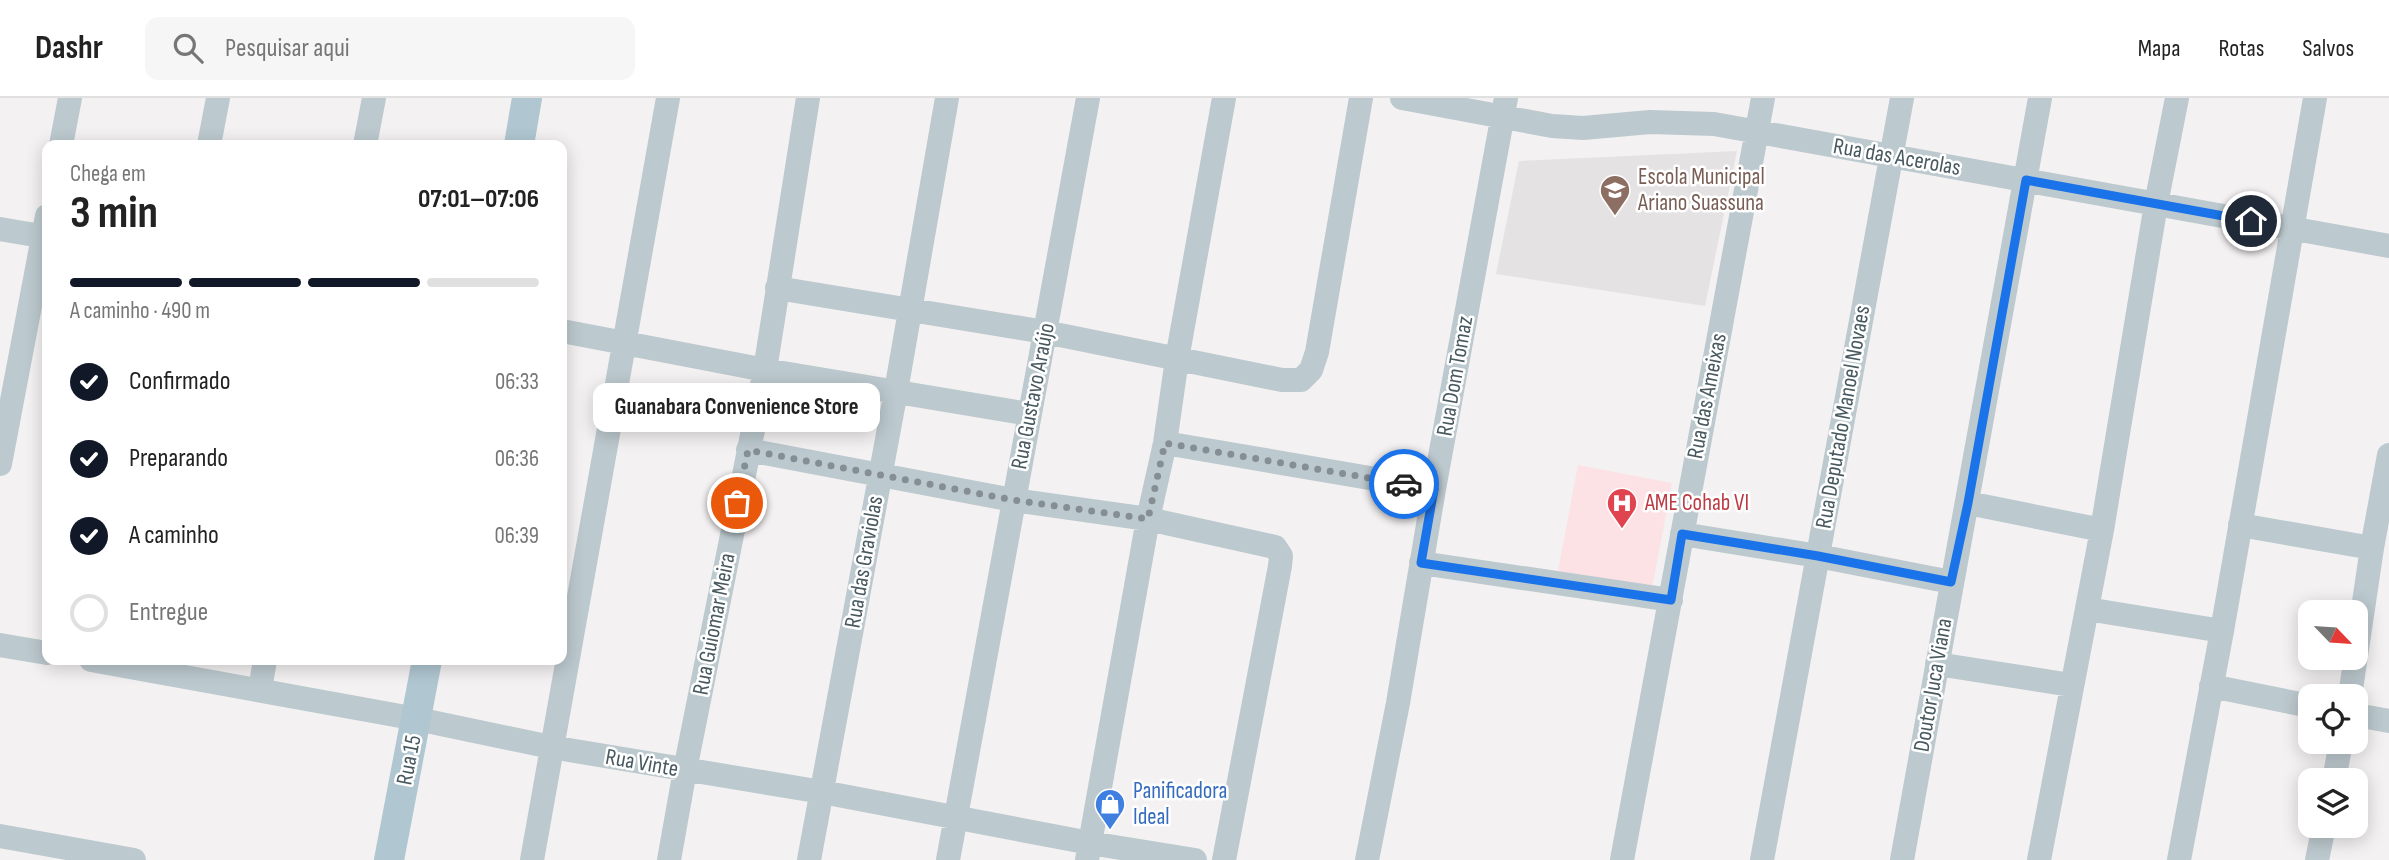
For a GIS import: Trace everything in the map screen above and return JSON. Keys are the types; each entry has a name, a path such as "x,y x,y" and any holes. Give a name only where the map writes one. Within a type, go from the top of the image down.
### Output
{"main road":[{"path":"520,140 527,98"},
{"name":"Rua 15","path":"389,860 426,665"}],"street":[{"path":"62,140 70,98"},
{"path":"210,140 218,98"},
{"path":"366,140 374,98"},
{"path":"567,657 668,98"},
{"name":"Rua Guiomar Meira","path":"669,860 765,370 808,98"},
{"name":"Rua das Graviolas","path":"809,860 947,98"},
{"name":"Rua Gustavo Araújo","path":"948,860 1088,98"},
{"path":"1089,851 1148,519 1165,443 1177,359 1224,98"},
{"path":"777,288 1045,332 1283,380 1301,380 1311,370 1321,332 1361,98"},
{"name":"Rua das Acerolas","path":"1402,98 1504,108 1552,126 1583,128 1650,122 1714,124 2389,246"},
{"name":"Rua das Ameixas","path":"1622,860 1763,98"},
{"name":"Rua Deputado Manoel Novaes","path":"1762,860 1902,98"},
{"name":"Doutor Juca Viana","path":"1902,860 2040,98"},
{"path":"2039,860 2102,530 2156,204 2177,98"},
{"path":"2179,860 2315,98"},
{"name":"Rua Dom Tomaz","path":"1367,860 1398,703 1504,108"},
{"path":"0,229 42,230"},
{"path":"0,464 42,250"},
{"path":"567,332 765,370 1029,414"},
{"path":"1165,443 1434,489"},
{"path":"748,450 1013,500 1148,519 1266,544 1280,552 1280,566 1224,860"},
{"path":"2352,684 2389,455"},
{"path":"1968,503 2102,530"},
{"path":"2240,525 2372,548"},
{"path":"1682,534 1818,556 1951,582"},
{"path":"1421,563 1671,600"},
{"path":"2087,609 2222,631"},
{"path":"0,645 42,652"},
{"path":"1937,664 2071,685"},
{"name":"Rua Vinte","path":"134,665 551,747 956,816 1089,851 1195,860"},
{"path":"260,689 264,665"},
{"path":"532,860 566,665"},
{"path":"2211,686 2298,704"},
{"path":"2368,717 2389,721"},
{"path":"0,836 134,860"},
{"path":"2317,860 2322,838"}],"shaded area":[{"name":"Escola Municipal Ariano Suassuna","path":"1737,151 1705,306 1496,274 1519,161"},
{"path":"1578,465 1672,483 1652,588 1558,571"}],"way so far":[{"path":"737,503 748,450 1013,500 1148,519 1165,443 1404,484"}],"place":[{"name":"Escola Municipal Ariano Suassuna","path":"1615,217"},
{"name":"Guanabara Convenience Store","path":"737,503"},
{"name":"AME Cohab VI","path":"1622,530"},
{"name":"Panificadora Ideal","path":"1110,831"}],"route":[{"path":"1404,484 1434,489 1421,563 1671,600 1682,534 1818,556 1951,582 1968,503 2026,180 2251,221"}]}
